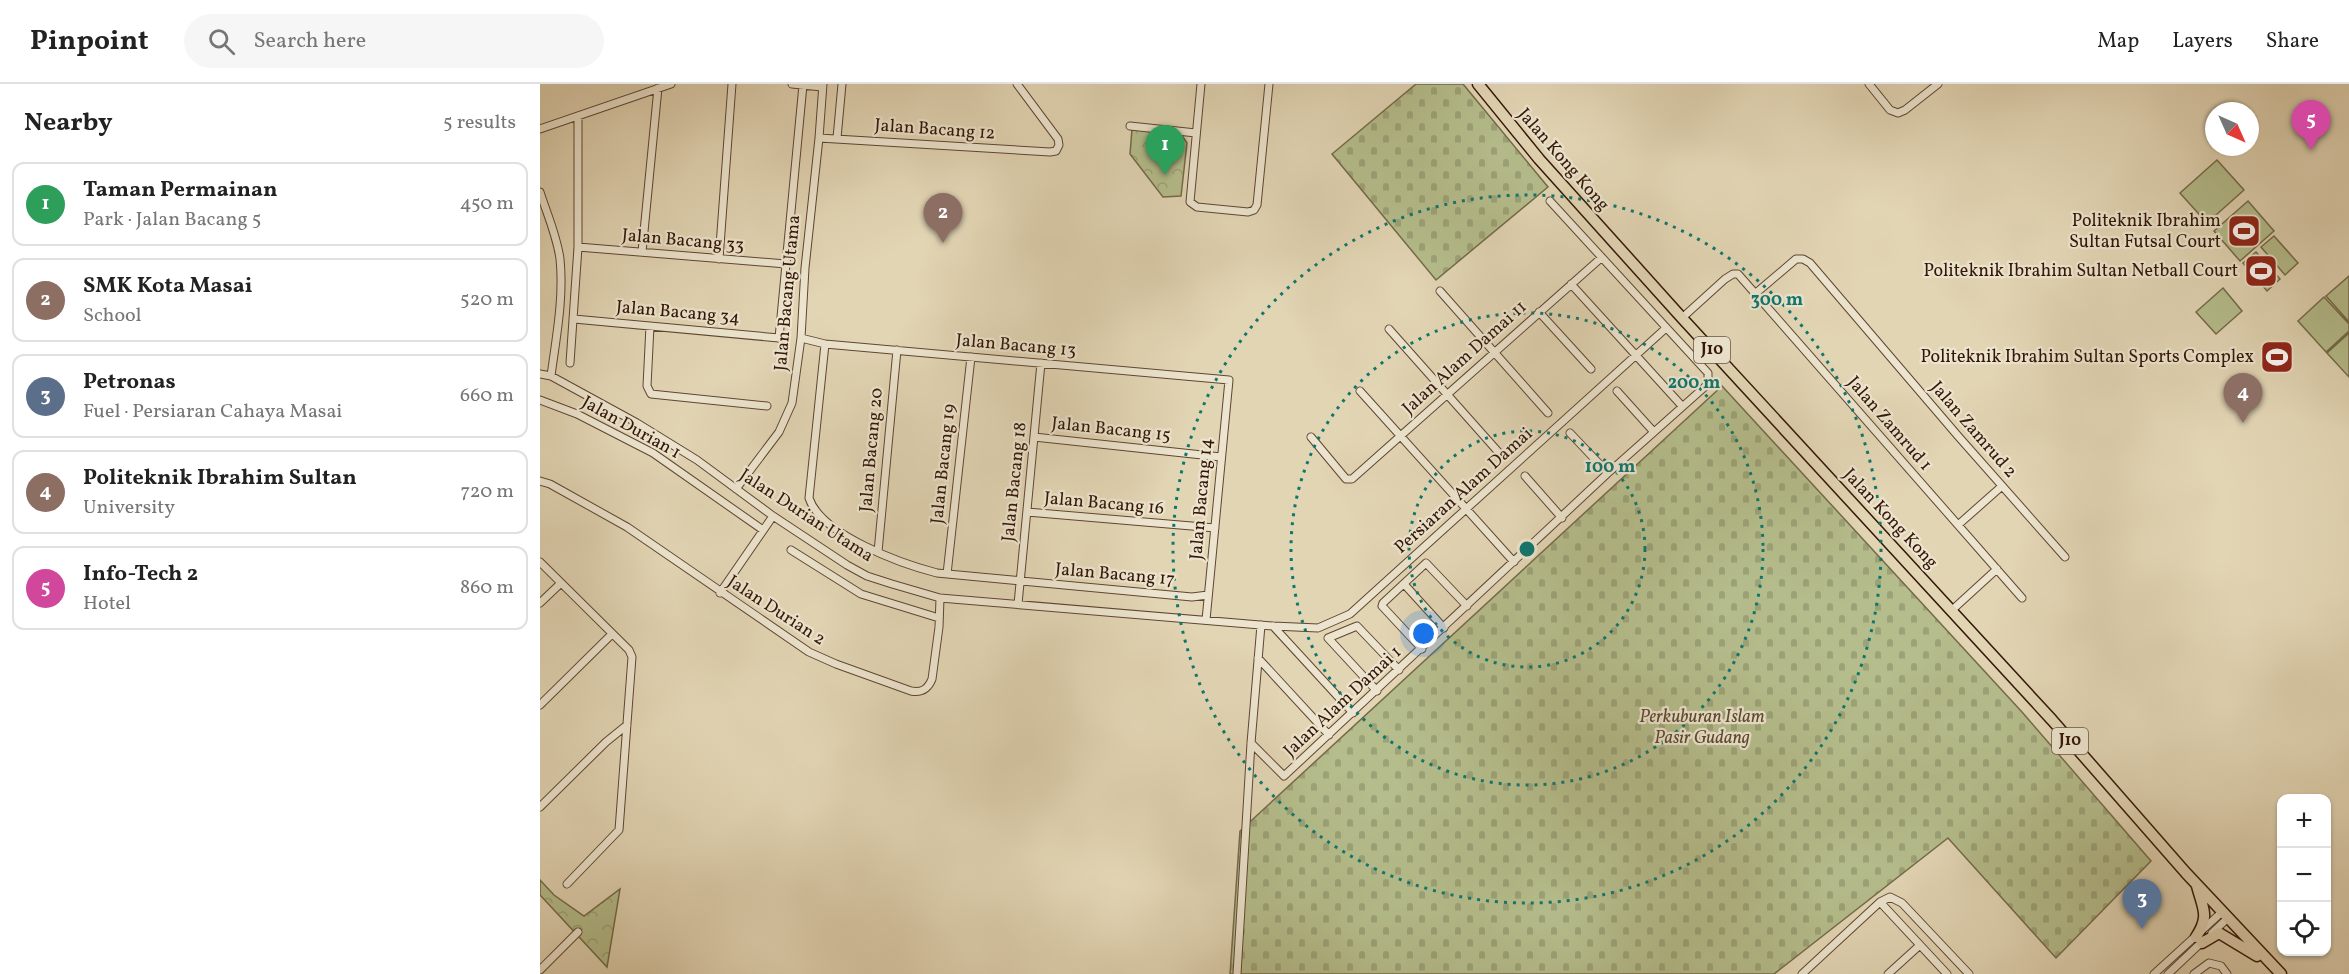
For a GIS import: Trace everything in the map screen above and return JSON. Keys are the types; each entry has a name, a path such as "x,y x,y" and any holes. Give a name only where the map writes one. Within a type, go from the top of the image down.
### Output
{"main road":[{"name":"Jalan Kong Kong","path":"1478,84 1539,159 1682,318 2052,720 2196,883 2281,974"},
{"path":"2196,883 2205,918 2199,940"},
{"path":"2199,940 2215,933 2223,934 2272,965"}],"street":[{"path":"540,129 671,84"},
{"path":"719,259 732,84"},
{"path":"792,84 822,85"},
{"path":"837,138 842,84"},
{"name":"Jalan Bacang 12","path":"819,138 1056,151 1059,141 1017,84"},
{"path":"1201,84 1190,202 1194,207 1248,212 1256,208 1269,84"},
{"path":"1869,84 1890,110 1898,113 1938,84"},
{"path":"786,264 803,85"},
{"name":"Jalan Bacang Utama","path":"736,489 765,451 786,418 792,403 801,338 805,268 819,138 822,85"},
{"path":"642,252 658,88"},
{"path":"570,363 578,247 578,117"},
{"path":"1130,126 1196,133"},
{"path":"540,192 555,235 560,258 561,298 551,376"},
{"path":"1550,201 1666,328"},
{"name":"Jalan Bacang 33","path":"578,247 786,264"},
{"name":"Jalan Alam Damai 11","path":"1311,437 1346,479 1349,479 1601,258"},
{"name":"Jalan Zamrud 2","path":"1756,293 1796,259 1803,259 1810,263 2065,557"},
{"name":"Jalan Bacang 34","path":"574,319 779,338 786,264"},
{"name":"Jalan Zamrud 1","path":"1682,318 1733,274 1738,274 2022,598"},
{"path":"1571,284 1682,406"},
{"path":"1440,291 1548,413"},
{"path":"1539,312 1591,369"},
{"path":"650,326 647,386 651,394 767,406"},
{"name":"Persiaran Alam Damai","path":"1261,625 1318,628 1350,614 1666,328"},
{"name":"Jalan Alam Damai 1","path":"1251,743 1284,777 1653,431 1708,384 1708,373 1666,328"},
{"path":"1389,329 1501,455"},
{"name":"Jalan Bacang 13","path":"801,338 825,344 1229,380"},
{"name":"Jalan Bacang 17","path":"825,344 809,498 812,507 824,520 858,543 917,568 947,574 1192,597 1208,596"},
{"name":"Jalan Bacang 20","path":"878,552 897,350"},
{"name":"Jalan Bacang 19","path":"947,574 971,357"},
{"name":"Jalan Bacang 18","path":"1018,604 1041,363"},
{"name":"Jalan Durian Utama","path":"540,374 551,376 637,423 697,460 773,516 867,576 940,598 1261,625"},
{"name":"Jalan Bacang 14","path":"1206,620 1229,380"},
{"path":"1360,391 1514,562"},
{"path":"1617,391 1653,431"},
{"name":"Jalan Durian 1","path":"540,400 576,414 653,453 763,530"},
{"path":"1570,433 1608,473"},
{"name":"Jalan Bacang 15","path":"1034,437 1221,457"},
{"path":"1525,476 1562,518"},
{"name":"Jalan Durian 2","path":"540,481 550,484 627,527 720,593 821,658 918,692 929,686 932,679 940,598"},
{"path":"1958,525 2002,486"},
{"name":"Jalan Bacang 16","path":"1027,512 1215,528"},
{"path":"720,593 773,516"},
{"path":"791,550 861,594 939,618"},
{"path":"540,562 629,650 632,657 619,832 567,884"},
{"path":"1422,649 1382,606 1383,603 1426,563 1467,606"},
{"path":"1952,611 1997,569"},
{"path":"540,603 561,583"},
{"path":"1404,584 1444,627"},
{"path":"1237,974 1251,743 1261,625"},
{"path":"1273,626 1353,713"},
{"path":"1377,691 1328,638 1357,626 1399,670"},
{"path":"540,705 612,634"},
{"path":"1258,658 1329,735"},
{"path":"540,807 606,742 627,725"},
{"path":"1802,974 1880,902 1890,897 1902,903 1968,974"},
{"path":"1880,902 1947,974"},
{"path":"2154,974 2199,940 2225,915"},
{"path":"540,970 578,932"},
{"path":"2173,972 2199,940"},
{"path":"1888,974 1920,945"},
{"path":"2194,974 2209,963 2221,966 2228,974"}],"green space":[{"path":"1416,84 1463,84 1548,187 1436,280 1332,154"},
{"path":"1132,129 1181,134 1187,143 1181,196 1163,197 1130,154"},
{"path":"2217,160 2244,190 2207,223 2180,193"},
{"name":"Politeknik Ibrahim Sultan Futsal Court","path":"2248,201 2274,231 2240,261 2214,231"},
{"name":"Politeknik Ibrahim Sultan Netball Court","path":"2274,236 2298,263 2285,275 2261,247"},
{"name":"Politeknik Ibrahim Sultan Netball Court","path":"2256,252 2280,279 2267,291 2243,263"},
{"path":"2349,276 2349,322 2326,296"},
{"path":"2223,288 2242,311 2216,334 2196,312"},
{"path":"2324,297 2349,324 2349,331 2326,352 2298,321"},
{"path":"2349,333 2349,377 2327,353"},
{"name":"Perkuburan Islam Pasir Gudang","path":"1722,386 2022,712 2151,861 2056,958 1948,838 1774,974 1230,974 1240,831"},
{"path":"540,880 554,895 584,916 620,889 607,967 540,895"}],"place":[{"name":"Info-Tech 2","path":"2311,150"},
{"name":"Taman Permainan","path":"1165,175"},
{"name":"Politeknik Ibrahim Sultan Futsal Court","path":"2244,231"},
{"name":"SMK Kota Masai","path":"943,243"},
{"name":"Politeknik Ibrahim Sultan Netball Court","path":"2261,271"},
{"name":"Politeknik Ibrahim Sultan Sports Complex","path":"2277,357"},
{"name":"Politeknik Ibrahim Sultan","path":"2243,423"},
{"name":"Petronas","path":"2142,929"}]}
